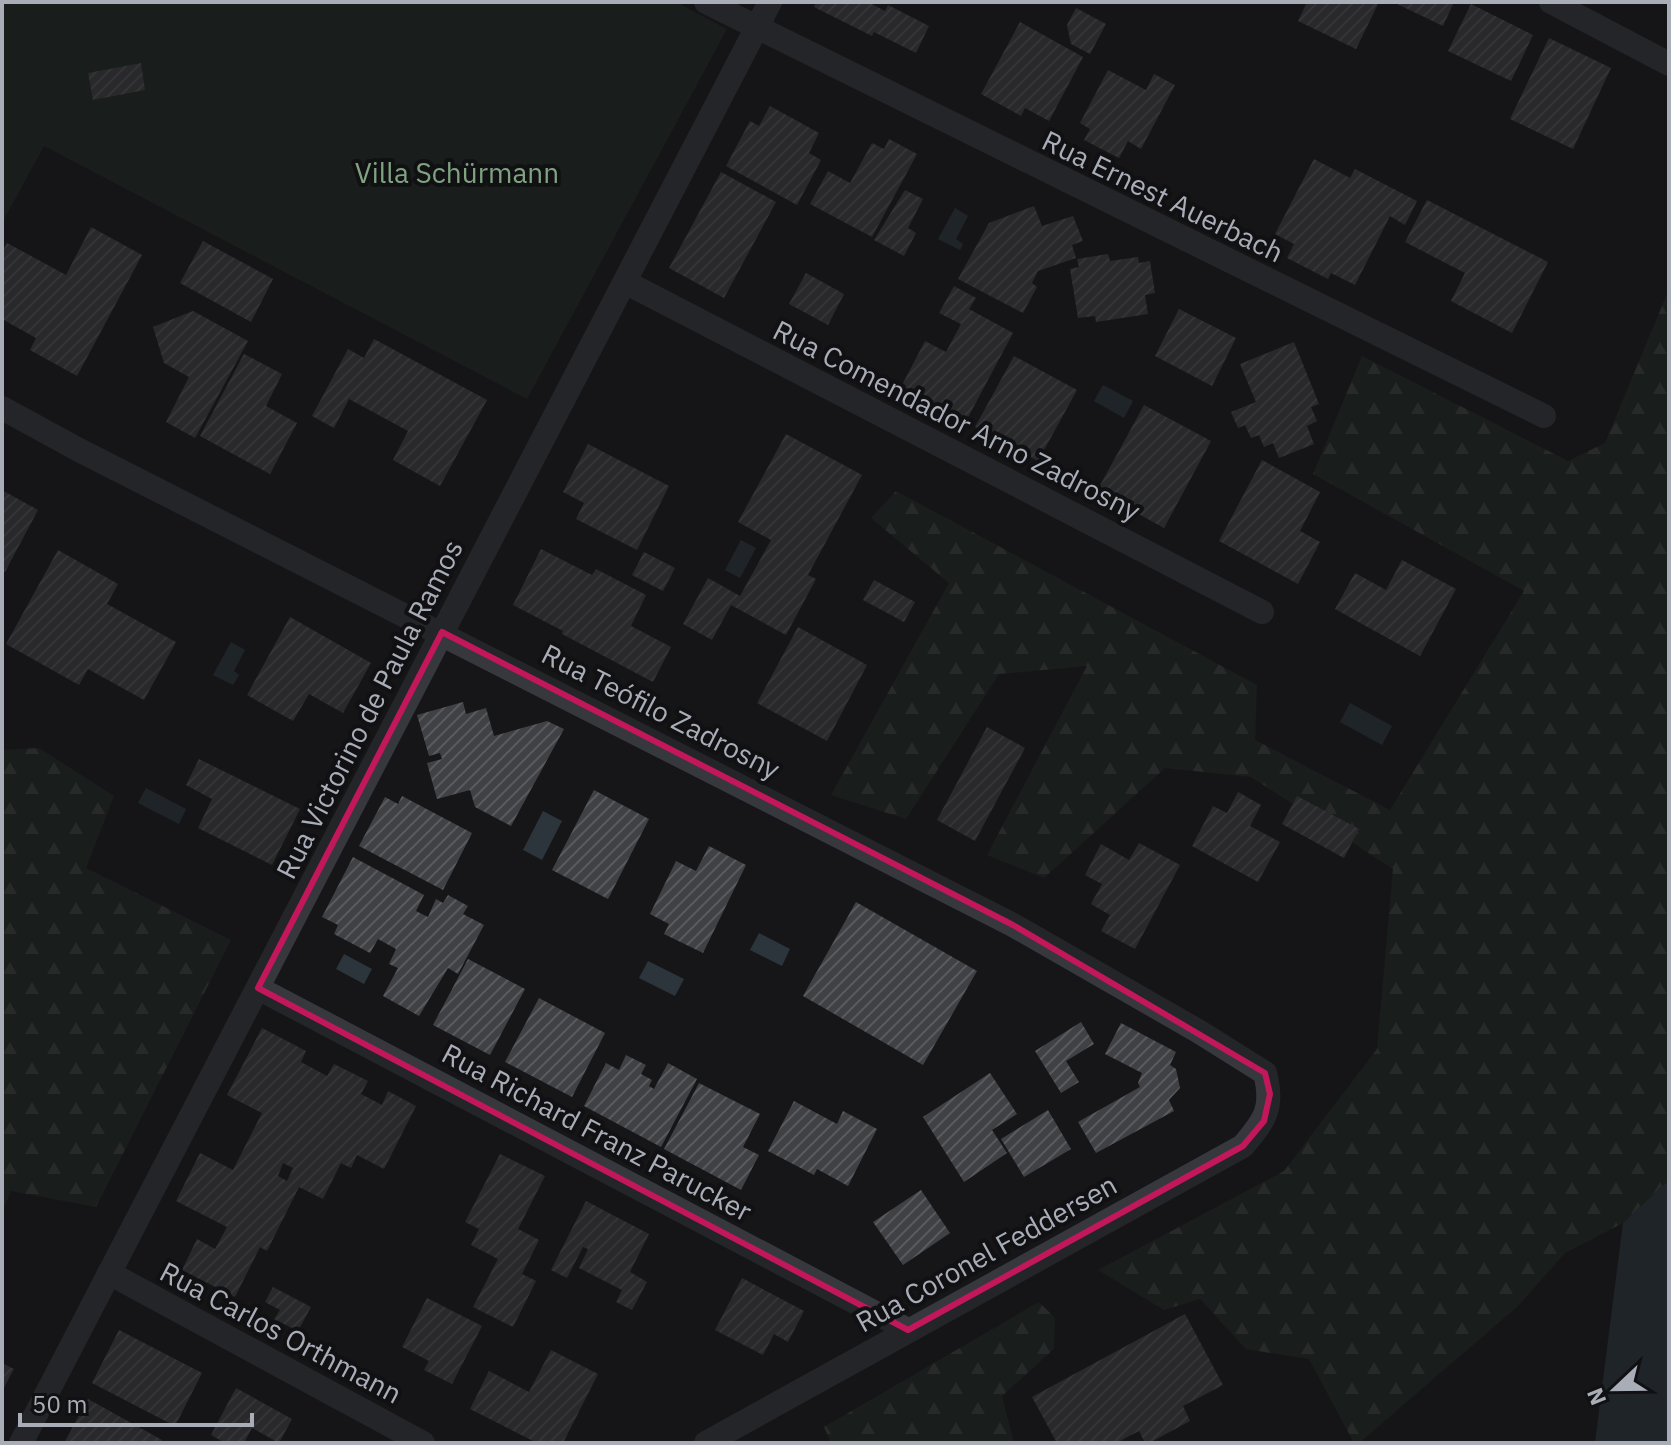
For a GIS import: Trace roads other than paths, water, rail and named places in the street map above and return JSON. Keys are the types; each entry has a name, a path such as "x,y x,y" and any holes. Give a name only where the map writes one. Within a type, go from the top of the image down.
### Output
{"street":[{"name":"Rua Ernest Auerbach","path":"706,2 1544,416"},
{"name":"Rua Victorino de Paula Ramos","path":"21,1443 770,2"},
{"path":"1551,2 1669,64"},
{"name":"Rua Comendador Arno Zadrosny","path":"625,282 1262,612"},
{"name":"Rua Teófilo Zadrosny","path":"2,408 1013,925 1265,1073 1270,1094"},
{"name":"Rua Richard Franz Parucker","path":"258,988 908,1330"},
{"name":"Rua Coronel Feddersen","path":"706,1443 1243,1146 1264,1121 1270,1094"},
{"name":"Rua Carlos Orthmann","path":"109,1273 423,1443"}],"park label":[{"name":"Villa Schürmann","path":"457,172"}]}
